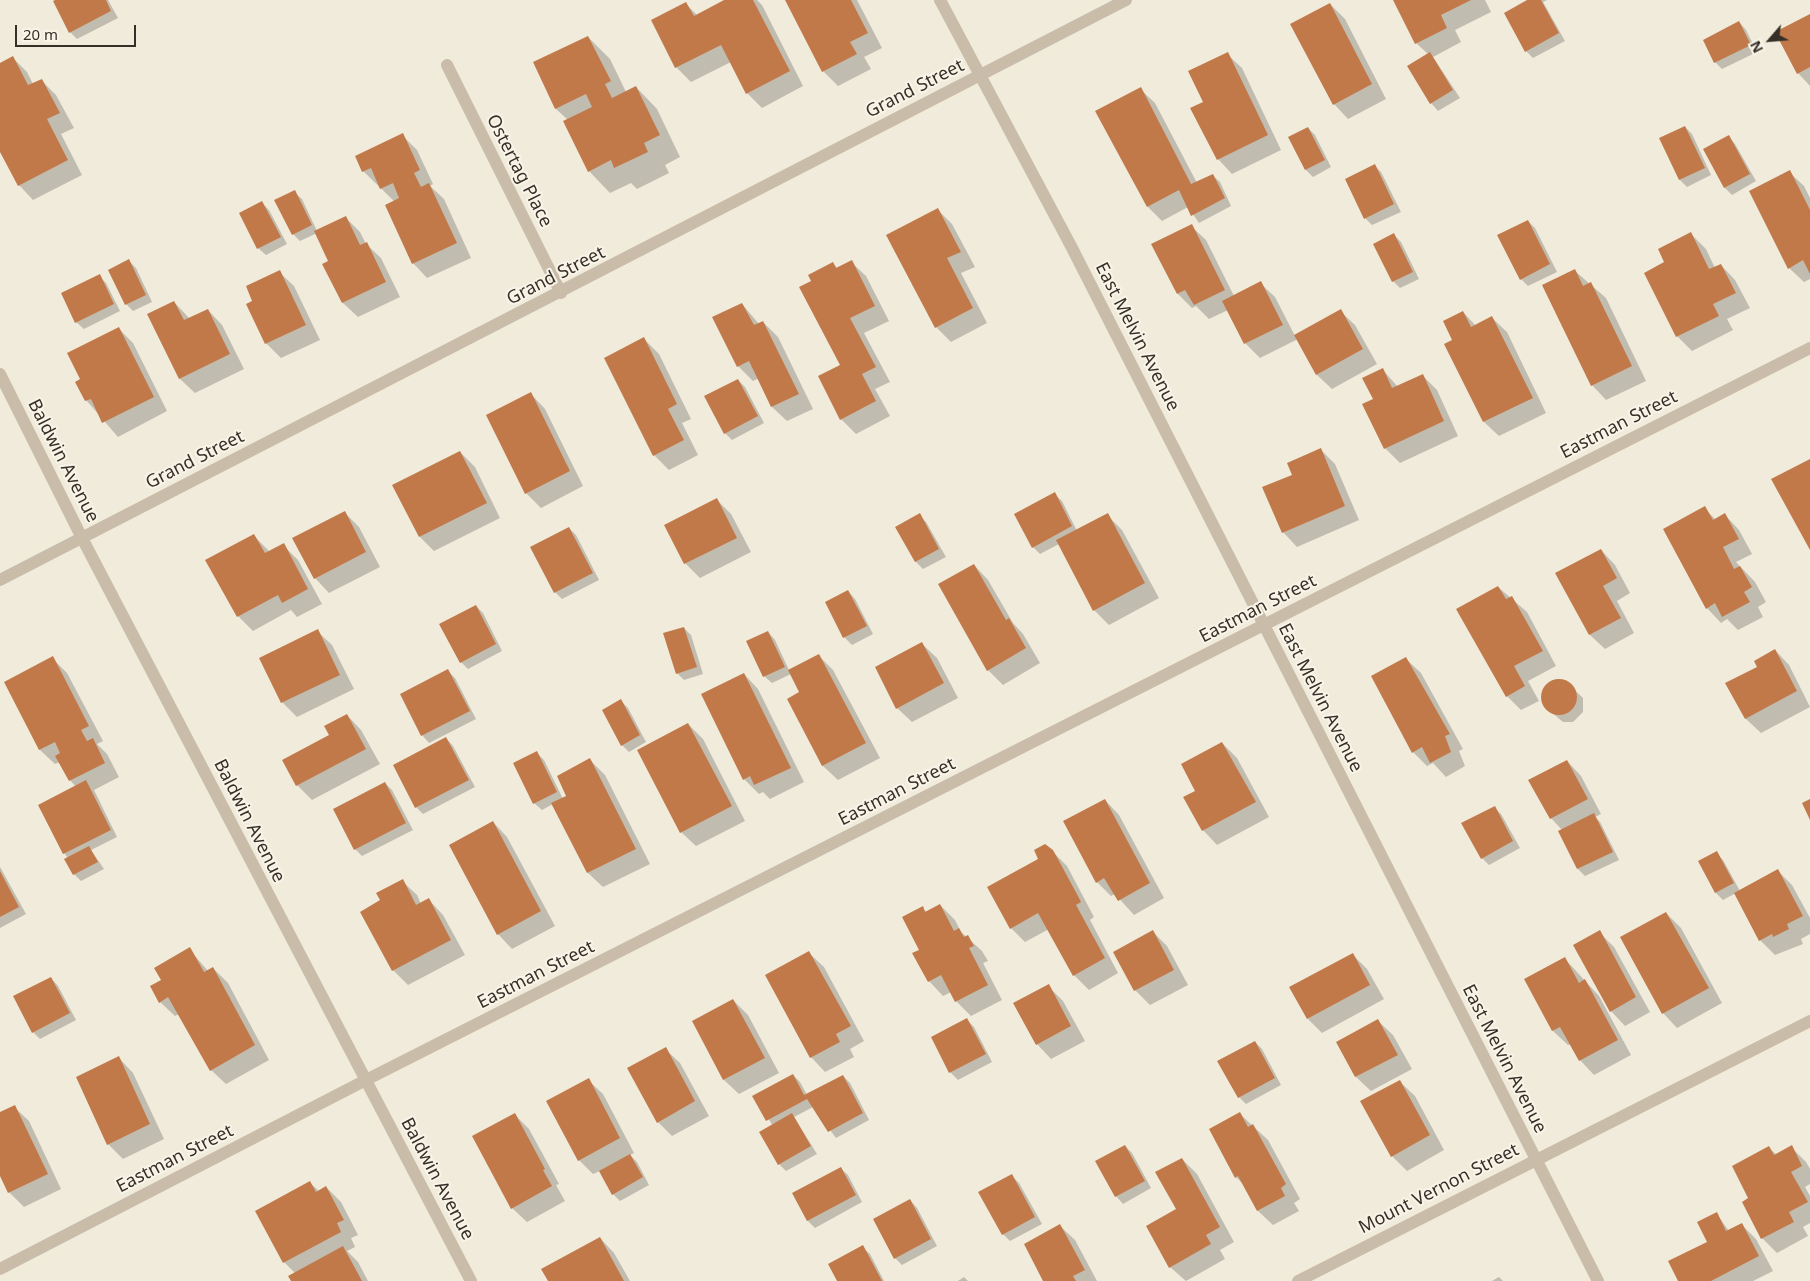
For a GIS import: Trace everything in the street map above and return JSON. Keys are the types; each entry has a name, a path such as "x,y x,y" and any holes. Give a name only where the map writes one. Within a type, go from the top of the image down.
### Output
{"street":[{"name":"East Melvin Avenue","path":"940,0 1071,246 1598,1281"},
{"name":"Grand Street","path":"0,580 561,293 1126,0"},
{"name":"Ostertag Place","path":"446,65 561,293"},
{"name":"Eastman Street","path":"0,1269 364,1081 1810,348"},
{"name":"Baldwin Avenue","path":"0,374 82,538 364,1081 471,1281"},
{"name":"Mount Vernon Street","path":"1298,1281 1810,1021"}],"building":[{"path":"106,0 111,11 69,33 53,1"},
{"path":"724,0 753,0 790,71 746,94 721,45 675,68 651,20 686,2 694,16"},
{"path":"785,0 851,0 868,33 850,42 857,54 822,72"},
{"path":"1393,0 1471,0 1441,15 1447,28 1415,44"},
{"path":"1527,0 1541,0 1559,33 1525,52 1504,13"},
{"path":"1330,3 1372,84 1333,105 1290,24"},
{"path":"1810,14 1810,67 1797,74 1775,32"},
{"path":"1739,21 1751,45 1714,63 1703,40"},
{"path":"588,36 611,81 605,84 612,98 636,86 660,135 644,143 648,152 614,168 611,160 588,172 563,121 592,107 586,94 555,109 533,62"},
{"path":"1228,52 1268,135 1217,160 1190,108 1203,102 1188,71"},
{"path":"1430,52 1453,90 1430,104 1407,66"},
{"path":"13,56 28,85 42,79 60,113 47,119 68,160 18,186 0,152 0,63"},
{"path":"1141,87 1191,184 1213,174 1225,198 1191,216 1179,190 1147,207 1095,111"},
{"path":"1685,126 1705,168 1679,180 1659,138"},
{"path":"1308,127 1325,160 1305,170 1288,137"},
{"path":"403,133 420,170 414,173 421,187 429,183 457,243 412,264 385,205 399,198 393,183 380,189 371,168 362,172 355,156"},
{"path":"1729,135 1750,174 1724,188 1703,149"},
{"path":"1375,164 1394,204 1364,219 1345,179"},
{"path":"1790,170 1810,210 1810,274 1803,260 1788,269 1749,191"},
{"path":"295,190 312,225 292,235 274,200"},
{"path":"262,201 281,237 257,249 239,213"},
{"path":"938,208 961,252 947,258 973,308 935,328 886,235"},
{"path":"346,216 360,245 367,242 386,282 342,303 322,264 328,261 314,231"},
{"path":"1528,220 1550,264 1520,280 1497,235"},
{"path":"1192,224 1225,290 1194,305 1185,290 1177,294 1151,244"},
{"path":"1691,232 1709,269 1721,264 1736,293 1713,304 1719,316 1676,337 1644,273 1664,262 1658,249"},
{"path":"1394,233 1413,272 1392,282 1373,244"},
{"path":"129,259 146,295 125,305 108,270"},
{"path":"852,260 875,306 850,318 876,367 862,374 876,401 840,420 818,376 840,365 799,287 811,281 808,275 833,262 836,268"},
{"path":"1575,269 1583,286 1591,282 1632,366 1591,386 1542,285"},
{"path":"280,270 306,325 265,344 246,304 252,301 246,286"},
{"path":"100,274 114,304 75,323 61,293"},
{"path":"1261,281 1283,325 1244,344 1222,301"},
{"path":"174,301 184,320 208,309 230,354 179,379 147,314"},
{"path":"742,303 754,325 763,321 799,394 771,407 749,361 737,367 712,317"},
{"path":"1341,309 1363,349 1316,375 1294,335"},
{"path":"1463,311 1471,327 1492,316 1533,398 1483,422 1444,344 1452,340 1443,321"},
{"path":"119,327 154,397 102,423 91,399 85,401 75,382 80,379 67,353"},
{"path":"644,337 677,404 668,409 684,440 653,456 604,358"},
{"path":"1383,368 1392,388 1423,374 1444,421 1384,449 1362,404 1373,399 1362,378"},
{"path":"738,379 758,416 724,434 704,396"},
{"path":"531,392 570,471 525,494 486,415"},
{"path":"1321,448 1345,506 1282,533 1262,487 1292,475 1287,463"},
{"path":"460,451 487,503 419,537 392,485"},
{"path":"1810,459 1810,550 1771,479"},
{"path":"1055,492 1072,526 1032,548 1014,514"},
{"path":"717,498 737,538 684,564 664,525"},
{"path":"1705,506 1713,520 1725,513 1739,539 1723,547 1734,569 1740,566 1752,587 1744,592 1750,602 1722,617 1715,603 1706,609 1663,529"},
{"path":"345,511 366,552 314,579 292,538"},
{"path":"920,513 939,549 915,562 895,527"},
{"path":"1108,513 1145,583 1093,611 1056,540"},
{"path":"569,527 593,573 554,593 530,547"},
{"path":"254,534 265,553 284,543 308,589 282,603 278,595 237,617 205,560"},
{"path":"1601,549 1617,578 1603,586 1621,618 1589,635 1555,573"},
{"path":"974,564 1006,620 1009,618 1026,648 987,671 938,584"},
{"path":"1498,586 1506,599 1512,596 1543,651 1514,666 1525,686 1506,697 1456,609"},
{"path":"848,590 867,626 843,638 825,602"},
{"path":"476,605 496,644 460,663 439,624"},
{"path":"684,627 697,667 676,674 663,633"},
{"path":"318,629 340,675 281,703 259,658"},
{"path":"768,631 785,667 763,677 746,641"},
{"path":"922,642 944,683 896,709 875,667"},
{"path":"1775,649 1797,691 1745,719 1725,683 1757,667 1754,661"},
{"path":"819,654 866,743 822,766 787,699 799,692 788,670"},
{"path":"53,656 89,726 81,730 87,741 93,738 105,763 69,781 55,756 60,753 55,742 39,750 4,682"},
{"path":"1406,657 1450,734 1445,736 1451,752 1430,763 1422,747 1412,753 1371,676"},
{"path":"448,669 470,711 421,736 400,694"},
{"path":"744,673 791,768 754,785 750,776 743,780 701,694"},
{"path":"1559,679 1566,680 1572,684 1576,690 1576,704 1572,710 1566,714 1559,715 1552,714 1546,710 1542,704 1541,697 1542,690 1546,684 1552,680"},
{"path":"621,699 640,735 621,746 602,710"},
{"path":"347,714 366,749 296,786 282,760 329,735 324,726"},
{"path":"688,723 732,806 680,833 637,750"},
{"path":"446,737 469,780 415,808 393,765"},
{"path":"1222,742 1256,802 1202,831 1183,797 1195,791 1181,764"},
{"path":"537,751 557,792 533,804 513,763"},
{"path":"590,758 636,849 587,873 551,803 566,796 557,776"},
{"path":"1567,760 1588,799 1550,819 1528,780"},
{"path":"86,780 111,830 63,854 38,805"},
{"path":"385,782 406,823 354,850 333,809"},
{"path":"1105,799 1150,883 1118,901 1104,878 1096,883 1063,821"},
{"path":"1810,799 1810,820 1802,803"},
{"path":"1495,806 1513,841 1481,859 1461,823"},
{"path":"1594,813 1613,852 1577,869 1558,831"},
{"path":"493,821 541,911 497,935 449,845"},
{"path":"1045,844 1053,850 1078,896 1081,902 1076,905 1105,958 1073,976 1038,913 1010,929 987,887 1038,859 1034,850"},
{"path":"89,846 98,862 73,875 64,859"},
{"path":"1717,851 1734,883 1715,893 1698,861"},
{"path":"1778,869 1803,916 1787,924 1789,929 1773,937 1772,934 1759,941 1734,893"},
{"path":"0,871 19,907 0,917"},
{"path":"403,879 416,905 429,898 451,940 392,971 360,912 380,900 376,893"},
{"path":"940,904 954,931 959,928 964,937 968,935 974,946 969,948 988,985 955,1002 941,975 928,982 912,953 919,950 902,917 923,906 925,912"},
{"path":"1666,912 1709,988 1662,1014 1620,937"},
{"path":"1153,930 1174,970 1134,991 1113,952"},
{"path":"1600,930 1636,997 1610,1012 1573,945"},
{"path":"190,947 204,972 213,967 255,1045 210,1071 168,997 159,1003 150,986 161,980 154,968"},
{"path":"809,951 851,1026 836,1034 840,1042 810,1058 765,975"},
{"path":"1353,953 1370,985 1307,1019 1289,987"},
{"path":"1565,957 1579,983 1585,979 1618,1040 1579,1061 1560,1027 1552,1031 1524,979"},
{"path":"51,977 70,1013 32,1033 13,996"},
{"path":"1049,984 1071,1026 1036,1045 1013,1003"},
{"path":"733,999 765,1058 723,1080 692,1021"},
{"path":"967,1018 986,1054 949,1073 931,1037"},
{"path":"1378,1019 1398,1055 1355,1077 1336,1042"},
{"path":"1255,1041 1275,1078 1238,1098 1217,1061"},
{"path":"666,1047 695,1101 657,1123 627,1068"},
{"path":"119,1056 150,1124 107,1145 76,1077"},
{"path":"793,1074 804,1095 843,1075 863,1113 828,1132 807,1099 766,1121 752,1096"},
{"path":"589,1078 620,1138 578,1161 546,1101"},
{"path":"1400,1080 1430,1135 1391,1157 1360,1101"},
{"path":"15,1105 48,1174 8,1193 0,1176 0,1112"},
{"path":"1240,1112 1248,1127 1253,1124 1286,1184 1281,1188 1285,1196 1257,1211 1238,1176 1235,1178 1209,1129"},
{"path":"515,1113 552,1186 511,1209 472,1136"},
{"path":"792,1113 811,1146 778,1165 759,1132"},
{"path":"1125,1145 1145,1181 1115,1197 1095,1161"},
{"path":"1792,1145 1802,1166 1791,1172 1808,1202 1789,1212 1794,1222 1761,1239 1742,1202 1748,1198 1732,1166 1769,1146 1774,1155"},
{"path":"630,1154 643,1177 612,1195 599,1171"},
{"path":"1182,1158 1220,1227 1206,1235 1211,1244 1169,1268 1146,1226 1176,1209 1155,1172"},
{"path":"841,1167 856,1195 807,1221 792,1193"},
{"path":"1012,1174 1035,1217 1002,1235 978,1192"},
{"path":"310,1181 316,1192 326,1186 344,1220 337,1223 341,1232 283,1263 255,1211"},
{"path":"910,1199 931,1239 894,1259 873,1219"},
{"path":"1717,1212 1726,1231 1742,1223 1759,1256 1711,1281 1678,1281 1668,1261 1707,1242 1697,1222"},
{"path":"1060,1224 1085,1270 1073,1276 1076,1281 1043,1281 1024,1244"},
{"path":"600,1237 624,1281 548,1281 541,1269"},
{"path":"863,1245 882,1281 837,1281 828,1264"},
{"path":"343,1246 362,1281 291,1281 288,1276"}]}
